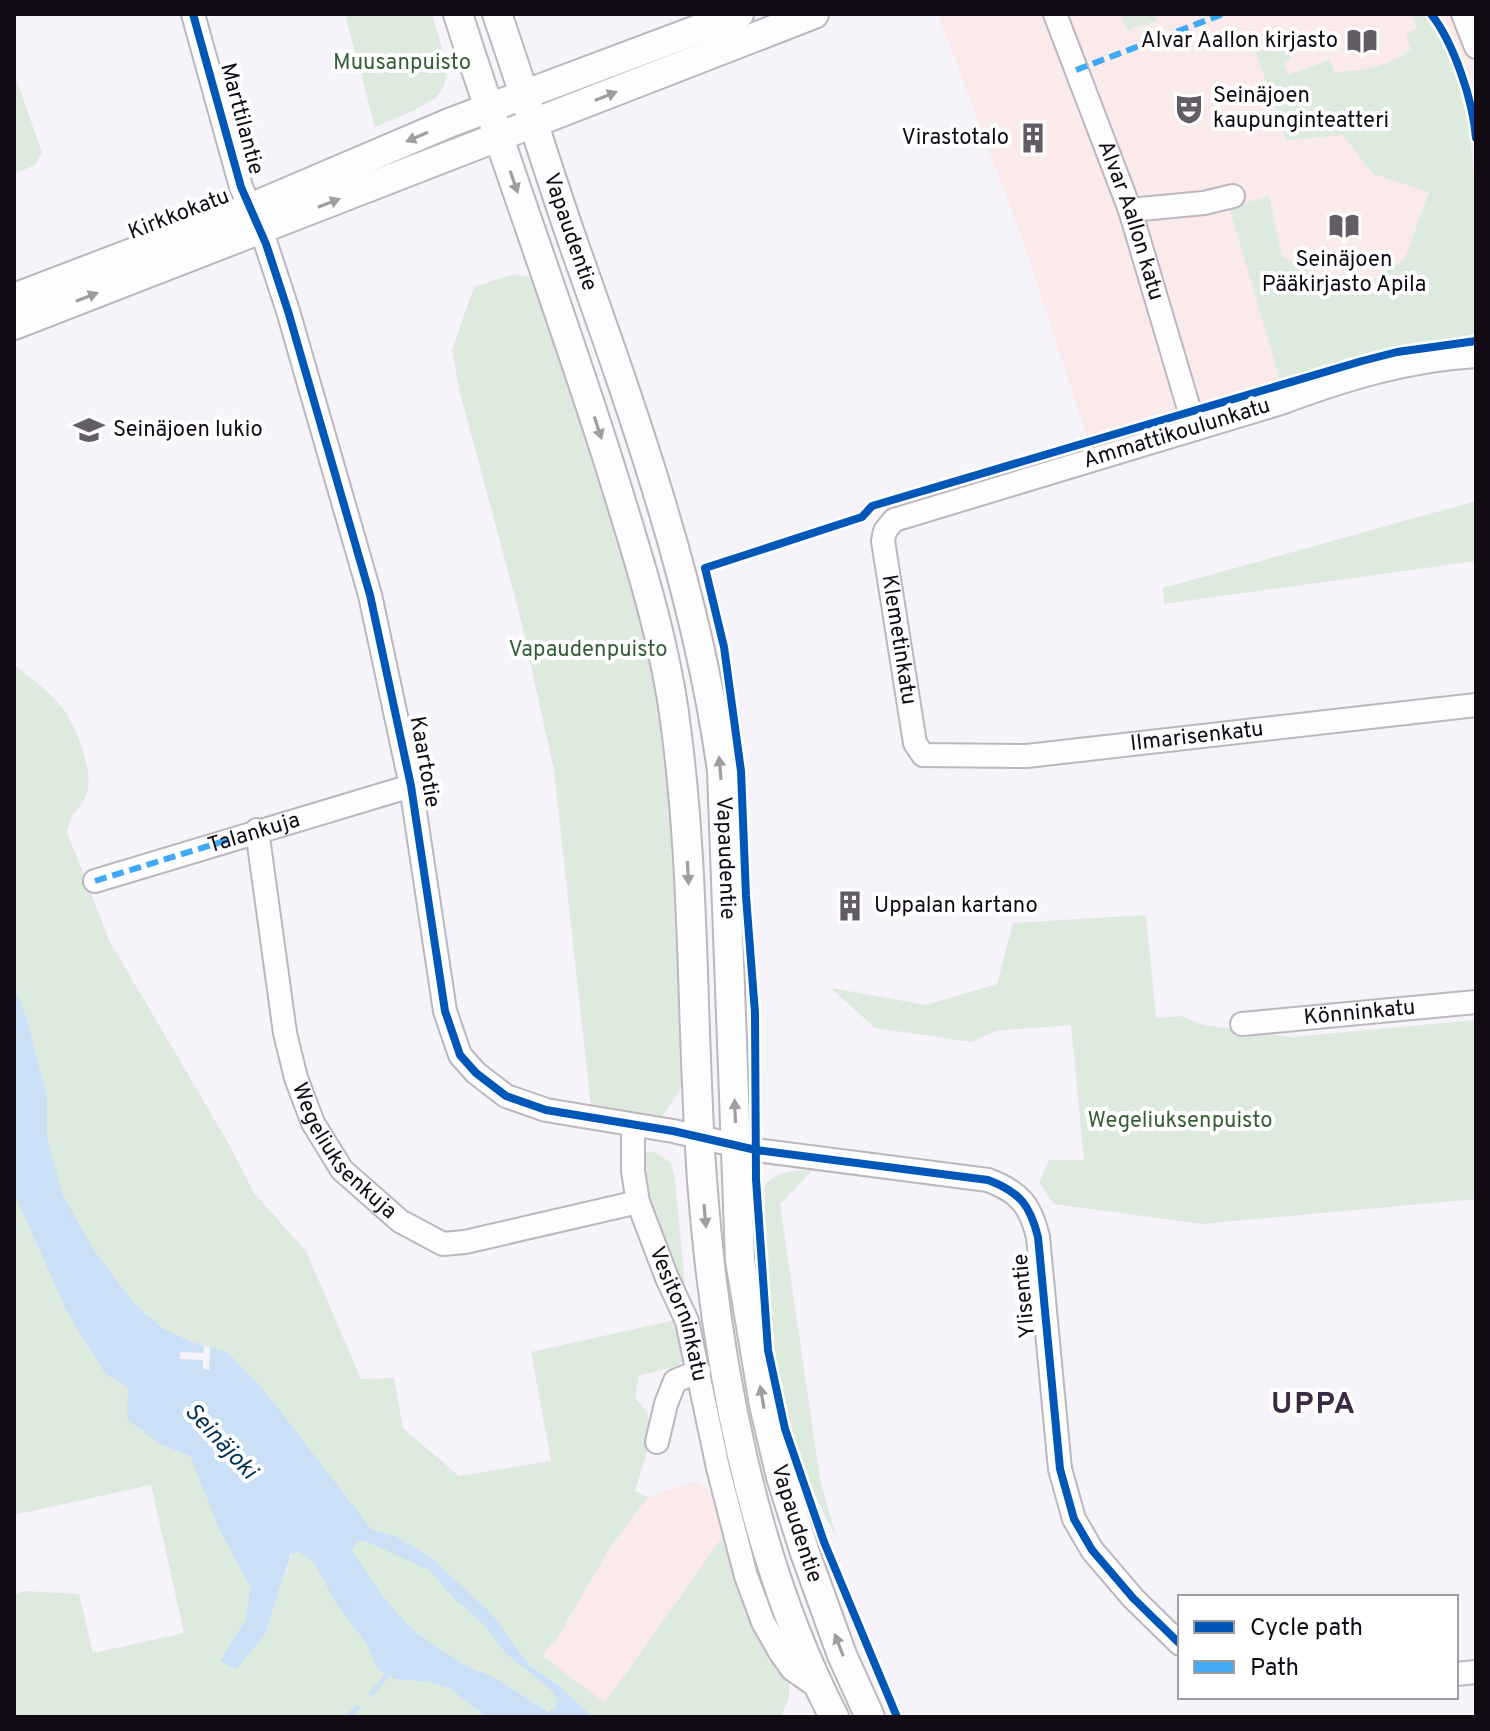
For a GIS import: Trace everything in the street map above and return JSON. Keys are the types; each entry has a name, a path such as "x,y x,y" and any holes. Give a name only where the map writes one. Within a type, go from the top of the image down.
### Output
{"main road":[{"name":"Vapaudentie","path":"458,14 596,421 658,634 673,708 685,797 700,1138 710,1261 736,1428 769,1554 792,1624 834,1717"},
{"name":"Vapaudentie","path":"497,14 632,407 673,542 711,697 722,771 740,1260 764,1405 781,1477 842,1655 870,1717"},
{"name":"Kirkkokatu","path":"14,325 256,219 489,108 739,14"},
{"name":"Kirkkokatu","path":"14,298 499,138 814,14"}],"street":[{"name":"Marttilantie","path":"193,14 241,187 256,219"},
{"name":"Alvar Aallon katu","path":"1055,14 1130,210 1195,429"},
{"path":"1463,14 1476,47"},
{"path":"1130,210 1204,203 1233,196"},
{"name":"Kaartotie","path":"256,219 306,371 370,595 411,786 445,1011 460,1055 476,1073 506,1096 546,1110 700,1138"},
{"name":"Ammattikoulunkatu","path":"885,531 894,520 1365,374 1406,364 1476,356"},
{"name":"Klemetinkatu","path":"885,531 883,541 918,750"},
{"name":"Ilmarisenkatu","path":"918,750 923,755 938,757 1027,756 1476,705"},
{"name":"Talankuja","path":"95,881 411,786"},
{"name":"Wegeliuksenkuja","path":"257,830 288,1048 313,1123 342,1170 400,1221 443,1244 479,1239 638,1202"},
{"name":"Könninkatu","path":"1242,1024 1476,1002"},
{"name":"Vesitorninkatu","path":"633,1126 633,1171 638,1202 687,1321 727,1505 746,1576 763,1622 792,1669 819,1688"},
{"name":"Ylisentie","path":"700,1138 737,1146 988,1180 1018,1195 1028,1209 1038,1237 1060,1469 1074,1519 1092,1550 1133,1598 1178,1642"},
{"path":"657,1442 675,1381 699,1371"}],"shaded area":[{"path":"938,14 1476,14 1476,346 1445,349 1345,369 1178,415 1087,436 1023,241"},
{"path":"694,1481 714,1492 728,1529 605,1704 542,1655 558,1637 609,1549 648,1497"}],"green space":[{"name":"Muusanpuisto","path":"345,14 432,14 445,62 446,78 442,90 420,107 375,127"},
{"path":"1121,14 1155,14 1156,21 1127,30"},
{"path":"1412,14 1426,14 1438,31 1459,85 1467,120 1475,192 1476,337 1397,347 1280,380 1229,207 1269,196 1282,256 1351,294 1405,259 1429,192 1373,174 1343,135 1286,140 1256,52 1285,43 1291,60 1284,63 1288,75 1330,60 1334,72 1375,67 1411,49 1406,33 1417,29"},
{"path":"14,72 42,153 35,165 14,174"},
{"name":"Vapaudenpuisto","path":"513,274 532,277 645,633 664,729 677,889 685,1058 680,1090 661,1118 591,1107 554,770 519,612 460,393 452,350 474,287"},
{"path":"1476,501 1476,561 1164,604 1163,588"},
{"path":"17,667 60,705 82,747 88,772 87,793 67,832 109,940 230,1146 254,1193 306,1251 361,1379 394,1378 403,1428 459,1476 551,1461 531,1352 675,1320 686,1358 677,1366 639,1376 635,1397 646,1411 654,1430 635,1491 648,1497 609,1549 558,1637 542,1655 605,1703 728,1529 789,1681 789,1697 781,1717 593,1717 557,1684 530,1666 492,1614 432,1558 395,1536 372,1531 264,1390 210,1347 162,1328 134,1303 96,1253 63,1195 47,1136 47,1096 27,1019 14,985 14,669"},
{"name":"Wegeliuksenpuisto","path":"1146,915 1156,1018 1181,1016 1203,1025 1291,1037 1476,1020 1476,1199 1202,1224 1054,1204 1039,1182 1049,1160 1084,1160 1071,1025 995,1031 972,1042 875,1028 831,988 926,1005 997,984 1013,923"},
{"path":"644,1151 655,1152 671,1163 675,1179 683,1288 646,1199 640,1157"},
{"path":"813,1170 780,1204 820,1479 836,1537 804,1469 787,1421 775,1372 769,1307 764,1187 780,1174"},
{"path":"14,1193 66,1310 105,1374 128,1388 160,1444 190,1456 220,1531 250,1587 246,1619 221,1661 265,1635 292,1553 299,1552 315,1564 335,1602 367,1645 379,1670 395,1679 428,1682 449,1688 486,1717 14,1717 14,1594 25,1591 79,1594 93,1653 184,1633 151,1485 14,1515"},
{"path":"358,1541 401,1555 429,1570 453,1598 485,1626 506,1654 550,1689 557,1700 555,1710 550,1712 492,1676 468,1667 411,1628 383,1596 352,1551"}],"water":[{"name":"Seinäjoki","path":"14,985 27,1019 47,1096 47,1136 63,1195 96,1253 134,1303 162,1328 192,1342 227,1352 264,1390 372,1530 395,1536 432,1558 492,1614 530,1666 557,1684 593,1717 486,1717 449,1688 428,1682 395,1679 378,1670 367,1645 335,1602 315,1564 299,1552 291,1554 265,1635 236,1670 220,1661 246,1619 250,1587 220,1531 190,1456 160,1444 127,1419 128,1388 105,1374 66,1310 14,1193","holes":["358,1541 370,1543 429,1570 453,1598 485,1626 506,1654 550,1689 557,1700 555,1709 549,1712 492,1676 468,1667 411,1628 383,1596 352,1551"]}],"pier":[{"path":"204,1346 210,1347 209,1370 203,1369 203,1360 180,1359 180,1352 203,1353"}],"waterway":[{"path":"371,1694 391,1671"},
{"path":"346,1717 358,1708"}],"marked path":[{"path":"1076,70 1223,14"},
{"path":"95,881 234,838"}],"cycle path":[{"path":"193,14 241,187 266,244 288,311 370,595 411,786 445,1011 460,1055 476,1073 506,1096 546,1110 673,1131 756,1150 988,1180 1016,1195 1027,1208 1038,1237 1060,1469 1074,1519 1092,1550 1133,1598 1178,1642"},
{"path":"1431,14 1447,40 1461,73 1476,138"},
{"path":"897,1717 824,1542 785,1429 768,1350 756,1179 755,1013 741,771 724,647 705,568 862,517 872,506 1362,361 1397,352 1476,341"}],"place":[{"name":"Alvar Aallon kirjasto","path":"1362,41"},
{"name":"Seinäjoen kaupunginteatteri","path":"1189,109"},
{"name":"Virastotalo","path":"1033,138"},
{"name":"Seinäjoen Pääkirjasto Apila","path":"1344,226"},
{"name":"Seinäjoen lukio","path":"89,430"},
{"name":"Uppalan kartano","path":"850,906"}],"district":[{"name":"UPPA","path":"1314,1405"}]}
